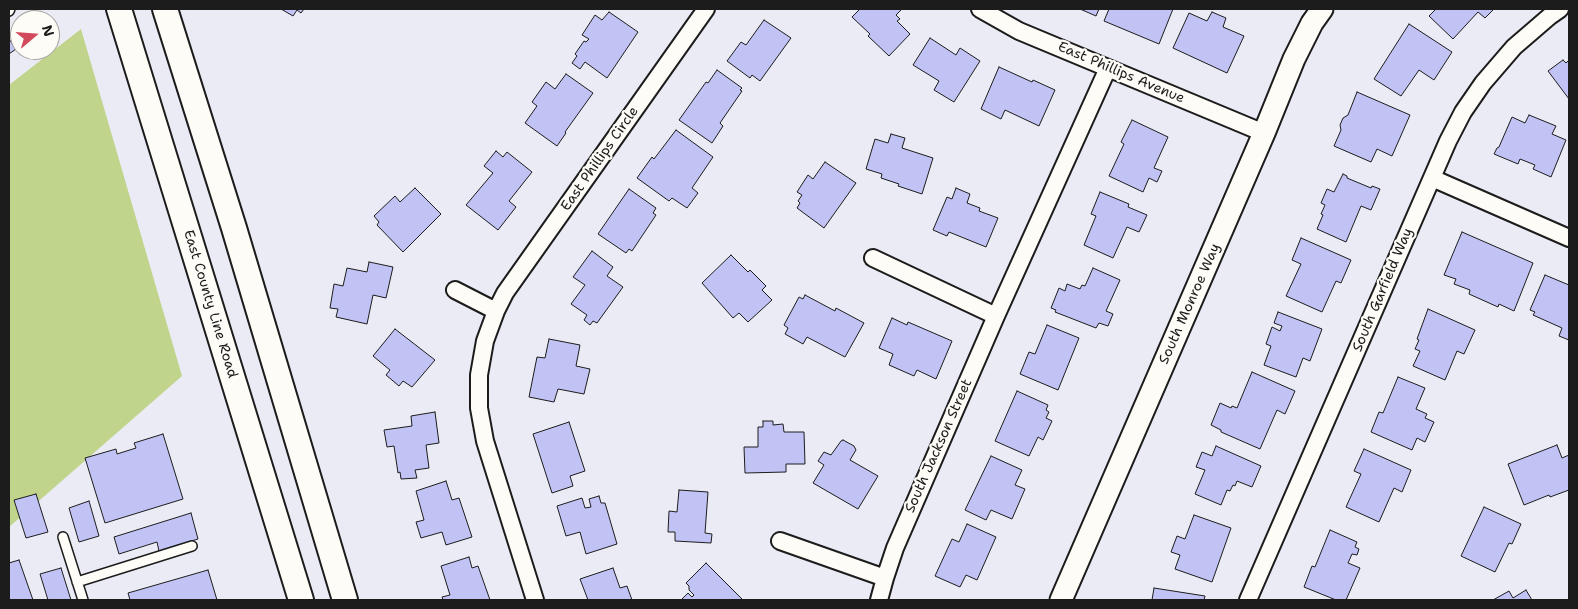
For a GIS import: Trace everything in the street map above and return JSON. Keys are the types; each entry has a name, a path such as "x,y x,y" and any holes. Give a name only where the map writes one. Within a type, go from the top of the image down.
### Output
{"main road":[{"name":"East County Line Road","path":"119,9 302,600"},
{"path":"165,9 234,228 345,600"}],"street":[{"name":"East Phillips Circle","path":"535,600 485,441 479,408 479,375 484,341 505,293 706,9"},
{"name":"East Phillips Avenue","path":"980,9 1019,31 1264,133"},
{"name":"South Monroe Way","path":"1061,600 1264,133 1294,59 1312,23 1322,9"},
{"name":"South Garfield Way","path":"1248,600 1448,141 1463,112 1483,83 1514,47 1560,9"},
{"name":"South Jackson Street","path":"879,600 895,548 996,316 1108,68"},
{"path":"1432,178 1569,238"},
{"path":"874,258 996,316"},
{"path":"455,290 496,311"},
{"path":"780,541 885,578"}],"lane":[{"path":"63,538 82,600"},
{"path":"77,582 192,546"}],"green space":[{"path":"81,29 182,376 9,527 9,85 41,60 60,60 60,45"}],"building":[{"path":"281,9 304,9 301,13 297,10 293,16"},
{"path":"860,9 902,9 896,15 900,19 897,21 910,34 889,56 852,17"},
{"path":"1080,9 1099,9 1096,16"},
{"path":"1109,9 1173,9 1159,44 1104,21"},
{"path":"1436,9 1494,9 1485,18 1478,12 1453,39 1429,16"},
{"path":"609,12 638,32 607,78 585,62 580,69 572,63 577,56 575,54 584,41 586,42 589,39 582,35 595,15 602,20"},
{"path":"1212,12 1226,18 1223,27 1244,36 1227,73 1173,48 1189,13 1207,21"},
{"path":"764,20 791,38 760,81 752,75 750,78 727,61 741,42 746,45"},
{"path":"1409,24 1452,52 1434,80 1419,70 1401,96 1374,79"},
{"path":"930,38 956,55 960,48 980,61 954,102 934,90 939,81 913,65"},
{"path":"1563,60 1566,63 1569,60 1569,99 1548,71"},
{"path":"999,67 1055,90 1039,126 1005,110 1001,119 981,109"},
{"path":"717,70 742,88 740,90 742,91 720,123 723,126 712,143 679,120"},
{"path":"566,74 593,93 557,146 525,123 537,106 532,102 546,82 555,89"},
{"path":"1357,92 1410,115 1392,156 1377,149 1371,162 1334,146 1341,130 1340,125 1343,118 1348,115"},
{"path":"1529,115 1556,126 1552,134 1566,140 1551,177 1533,169 1535,165 1520,159 1518,164 1494,154 1512,117 1525,123"},
{"path":"1132,120 1168,137 1154,168 1162,171 1157,182 1149,178 1143,192 1109,176 1124,144 1121,142"},
{"path":"676,130 713,157 692,188 698,193 687,208 672,198 669,201 637,178 652,157 654,159"},
{"path":"891,134 905,138 902,148 933,158 922,194 898,186 899,184 881,178 882,174 866,169 875,139 888,143"},
{"path":"496,151 503,157 507,152 532,172 509,201 516,207 498,230 466,205 493,173 484,166"},
{"path":"825,162 856,183 824,228 797,208 800,203 798,201 802,195 797,192 808,175 813,179"},
{"path":"1343,174 1347,178 1371,188 1372,186 1380,189 1371,210 1361,206 1346,242 1317,229 1325,205 1321,203 1327,189 1334,192"},
{"path":"415,188 441,214 403,252 377,225 379,222 374,216 395,196 400,202"},
{"path":"956,188 970,194 967,203 980,208 979,211 998,218 986,247 949,232 947,236 933,230 947,197 952,199"},
{"path":"629,189 656,208 653,213 656,215 632,251 629,249 626,253 598,234"},
{"path":"1100,192 1129,204 1128,207 1147,215 1139,232 1127,227 1113,258 1084,245 1096,216 1091,214"},
{"path":"1462,232 1533,263 1514,311 1499,304 1498,307 1469,294 1470,290 1454,284 1456,279 1444,275"},
{"path":"1301,238 1351,260 1341,283 1336,281 1322,312 1286,296 1301,264 1292,260"},
{"path":"592,251 613,267 607,276 623,287 597,323 593,321 590,325 584,320 587,315 571,304 585,285 573,277"},
{"path":"731,255 766,286 762,290 772,300 748,322 739,313 733,318 702,283"},
{"path":"369,262 393,267 386,298 373,295 367,324 336,317 338,309 330,308 334,284 343,286 347,268 367,272"},
{"path":"1093,268 1120,280 1106,311 1113,314 1108,326 1099,323 1096,328 1055,312 1056,310 1051,308 1059,288 1065,291 1067,284 1080,289 1082,285 1085,286"},
{"path":"1545,275 1569,285 1569,340 1559,336 1562,328 1533,315 1535,312 1530,310"},
{"path":"805,295 835,311 836,308 864,323 845,357 807,337 803,344 785,334 788,328 784,325 799,297 803,299"},
{"path":"1428,309 1475,330 1464,354 1457,351 1445,380 1413,366 1420,351 1415,349 1419,340 1417,339"},
{"path":"1278,312 1322,329 1310,361 1303,358 1296,377 1264,365 1271,346 1266,344 1272,327 1280,331 1282,326 1274,323"},
{"path":"892,318 907,325 908,322 952,341 936,379 917,370 914,376 889,365 893,354 879,348"},
{"path":"1047,325 1079,338 1058,390 1020,374 1029,352 1035,354"},
{"path":"395,329 435,360 412,387 403,381 399,386 386,375 390,370 373,356"},
{"path":"549,339 580,345 576,366 590,369 584,394 558,389 554,402 529,397 537,357 545,358"},
{"path":"1252,372 1295,391 1285,414 1277,410 1260,449 1221,432 1221,430 1211,425 1220,403 1231,408 1232,406 1237,408"},
{"path":"1398,377 1425,388 1416,409 1427,414 1425,418 1434,422 1425,442 1417,438 1412,450 1371,432 1379,412 1383,413"},
{"path":"1017,391 1048,405 1046,410 1049,412 1046,418 1052,421 1043,440 1038,437 1029,456 995,441"},
{"path":"435,412 439,443 426,445 429,468 415,470 417,478 401,479 400,472 398,473 394,446 387,447 384,430 412,426 411,416"},
{"path":"763,421 773,421 773,425 783,424 784,432 804,432 805,464 786,464 786,472 745,473 744,447 758,447 758,427 763,427"},
{"path":"569,422 585,471 570,476 573,486 552,493 533,434"},
{"path":"163,434 183,499 105,523 85,458 116,449 117,454 136,448 134,443"},
{"path":"843,440 854,446 856,450 850,460 878,476 858,509 813,483 824,465 818,461 824,452 831,455"},
{"path":"1557,445 1562,458 1569,455 1569,490 1550,497 1549,495 1524,505 1508,464"},
{"path":"1216,446 1261,466 1252,487 1237,481 1230,491 1227,490 1221,505 1195,494 1205,470 1196,467 1202,452 1212,456"},
{"path":"1364,449 1411,470 1402,492 1394,488 1379,522 1346,507 1361,474 1354,471"},
{"path":"991,456 1022,470 1015,485 1025,489 1012,519 991,510 986,520 965,510"},
{"path":"446,481 452,500 459,498 472,537 446,545 442,532 421,538 416,522 424,520 416,491"},
{"path":"679,490 708,492 705,533 712,534 711,543 675,541 675,532 668,532 669,511 677,512"},
{"path":"36,494 48,532 26,538 14,500"},
{"path":"599,496 601,503 605,503 617,544 586,554 580,532 566,536 557,506 582,498 585,508 591,507 589,499"},
{"path":"89,501 99,536 79,542 69,508"},
{"path":"1484,507 1521,524 1512,544 1509,543 1495,572 1461,556"},
{"path":"191,513 198,539 159,551 157,542 119,554 114,537"},
{"path":"1194,515 1231,528 1212,582 1175,569 1180,555 1171,552 1177,536 1185,539"},
{"path":"967,524 996,537 977,580 966,575 960,587 935,576 952,539 959,542"},
{"path":"1330,530 1357,542 1355,547 1359,549 1357,555 1352,554 1348,563 1360,568 1346,600 1336,600 1304,587 1312,566 1315,567"},
{"path":"469,557 472,568 478,566 490,600 443,600 442,597 450,595 441,566"},
{"path":"19,560 33,600 9,600 9,563"},
{"path":"706,563 743,600 681,600 688,593 692,597 694,595 686,583"},
{"path":"61,568 71,600 48,600 40,574"},
{"path":"613,568 620,588 627,586 632,600 588,600 580,579"},
{"path":"208,570 217,600 130,600 128,593"},
{"path":"1154,588 1205,596 1204,600 1152,600"},
{"path":"1526,590 1532,600 1493,600 1509,591 1513,598"}]}
